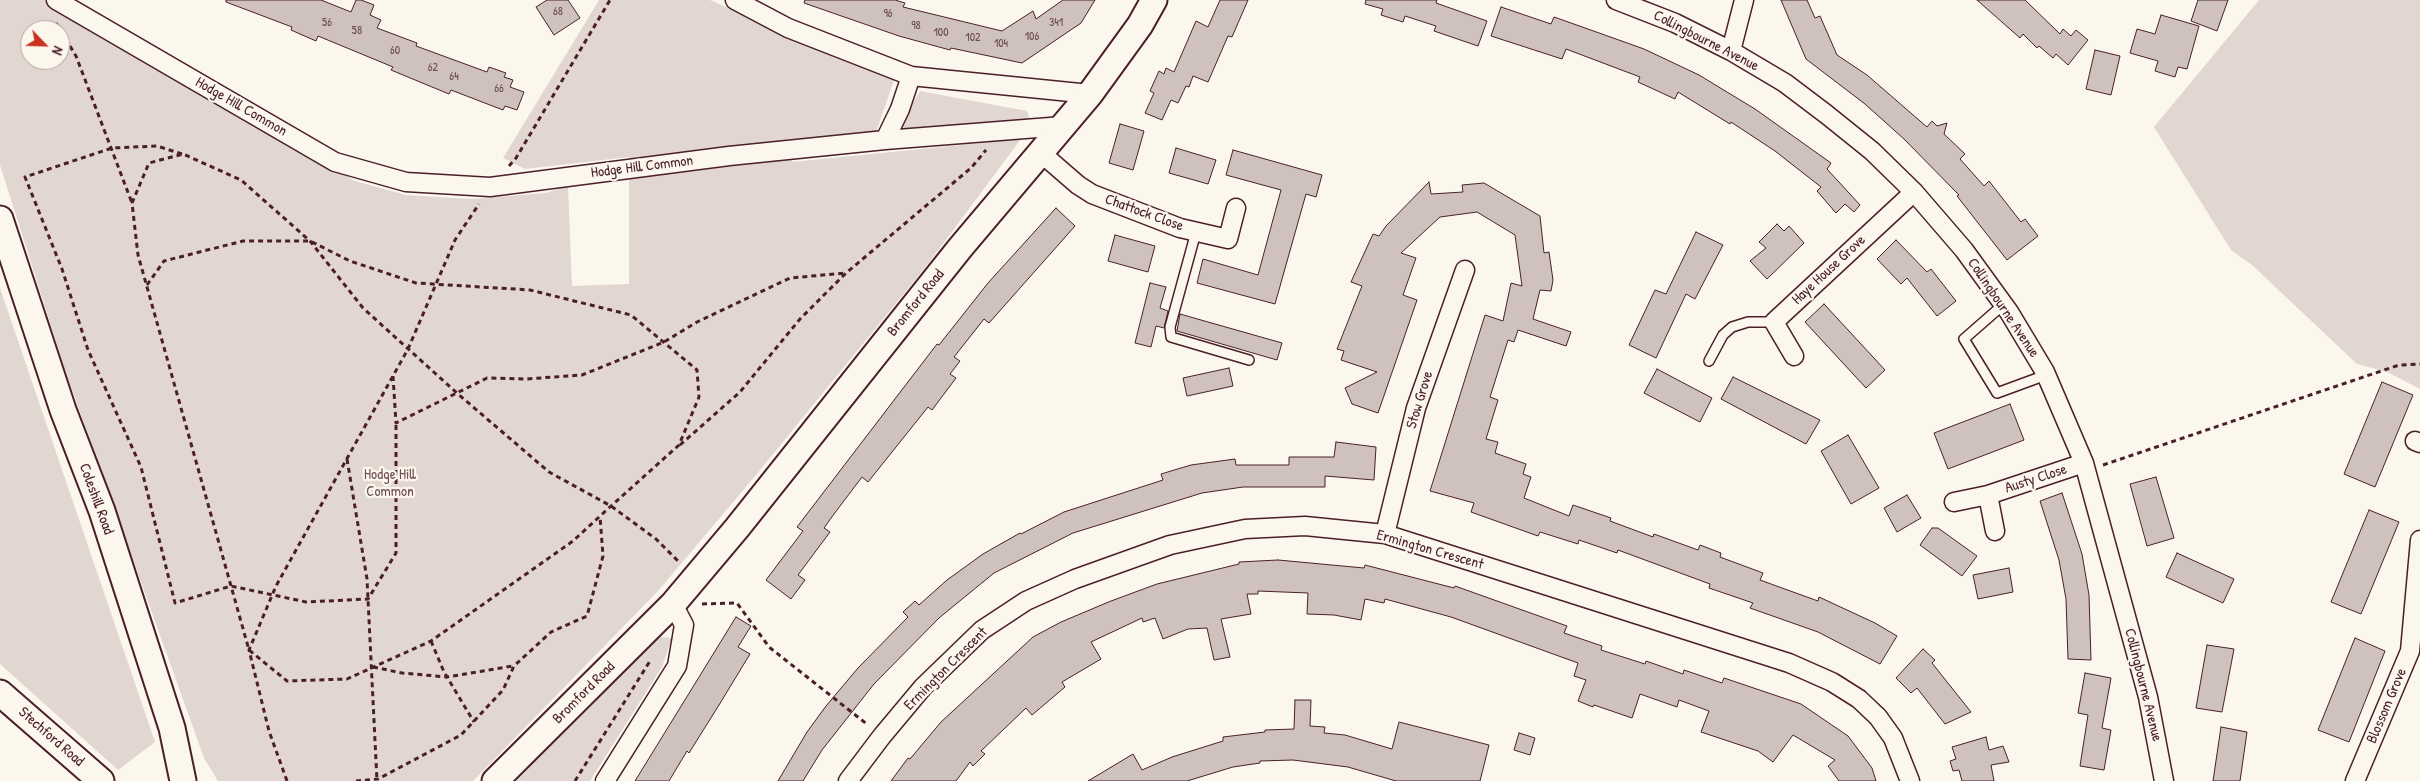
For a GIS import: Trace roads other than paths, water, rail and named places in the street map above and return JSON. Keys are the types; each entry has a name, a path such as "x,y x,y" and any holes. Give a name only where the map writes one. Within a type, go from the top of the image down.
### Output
{"street":[{"path":"735,0 788,28 911,76 1090,94"},
{"name":"Bromford Road","path":"495,781 677,611 694,578 960,248 1090,94 1140,25 1154,0"},
{"name":"Collingbourne Avenue","path":"1616,0 1675,23 1731,50 1785,83 1826,114 1872,152 1914,192 1964,250 2004,304 2046,375 2085,467 2148,696 2164,781"},
{"path":"1731,50 1744,0"},
{"name":"Hodge Hill Common","path":"54,8 335,162 406,182 490,187 656,165 885,140 1063,126"},
{"path":"885,140 900,108 911,76"},
{"name":"Chattock Close","path":"1041,153 1078,185 1092,194 1180,228 1228,239 1236,208"},
{"name":"Haye House Grove","path":"1774,322 1914,192"},
{"name":"Coleshill Road","path":"0,219 63,410 105,520 172,728 182,781"},
{"name":"Stow Grove","path":"1385,534 1416,408 1465,270"},
{"path":"1774,322 1794,356"},
{"name":"Austy Close","path":"1954,502 1988,495 2085,467"},
{"name":"Austy Close","path":"1988,495 1995,531"},
{"name":"Ermington Crescent","path":"848,781 923,687 982,630 1026,601 1074,579 1170,545 1245,529 1304,526 1385,534 1780,660 1832,682 1859,699 1878,717 1893,738 1910,781"},
{"name":"Blossom Grove","path":"2355,781 2410,651 2420,540"},
{"path":"605,781 677,666 684,625 677,611"},
{"name":"Stechford Road","path":"0,693 101,781"}],"lane":[{"path":"1196,232 1170,327 1171,337 1249,360"},
{"path":"2004,304 1964,338 1997,393 2046,375"},
{"path":"1709,361 1723,335 1732,327 1748,322 1774,322"}]}
